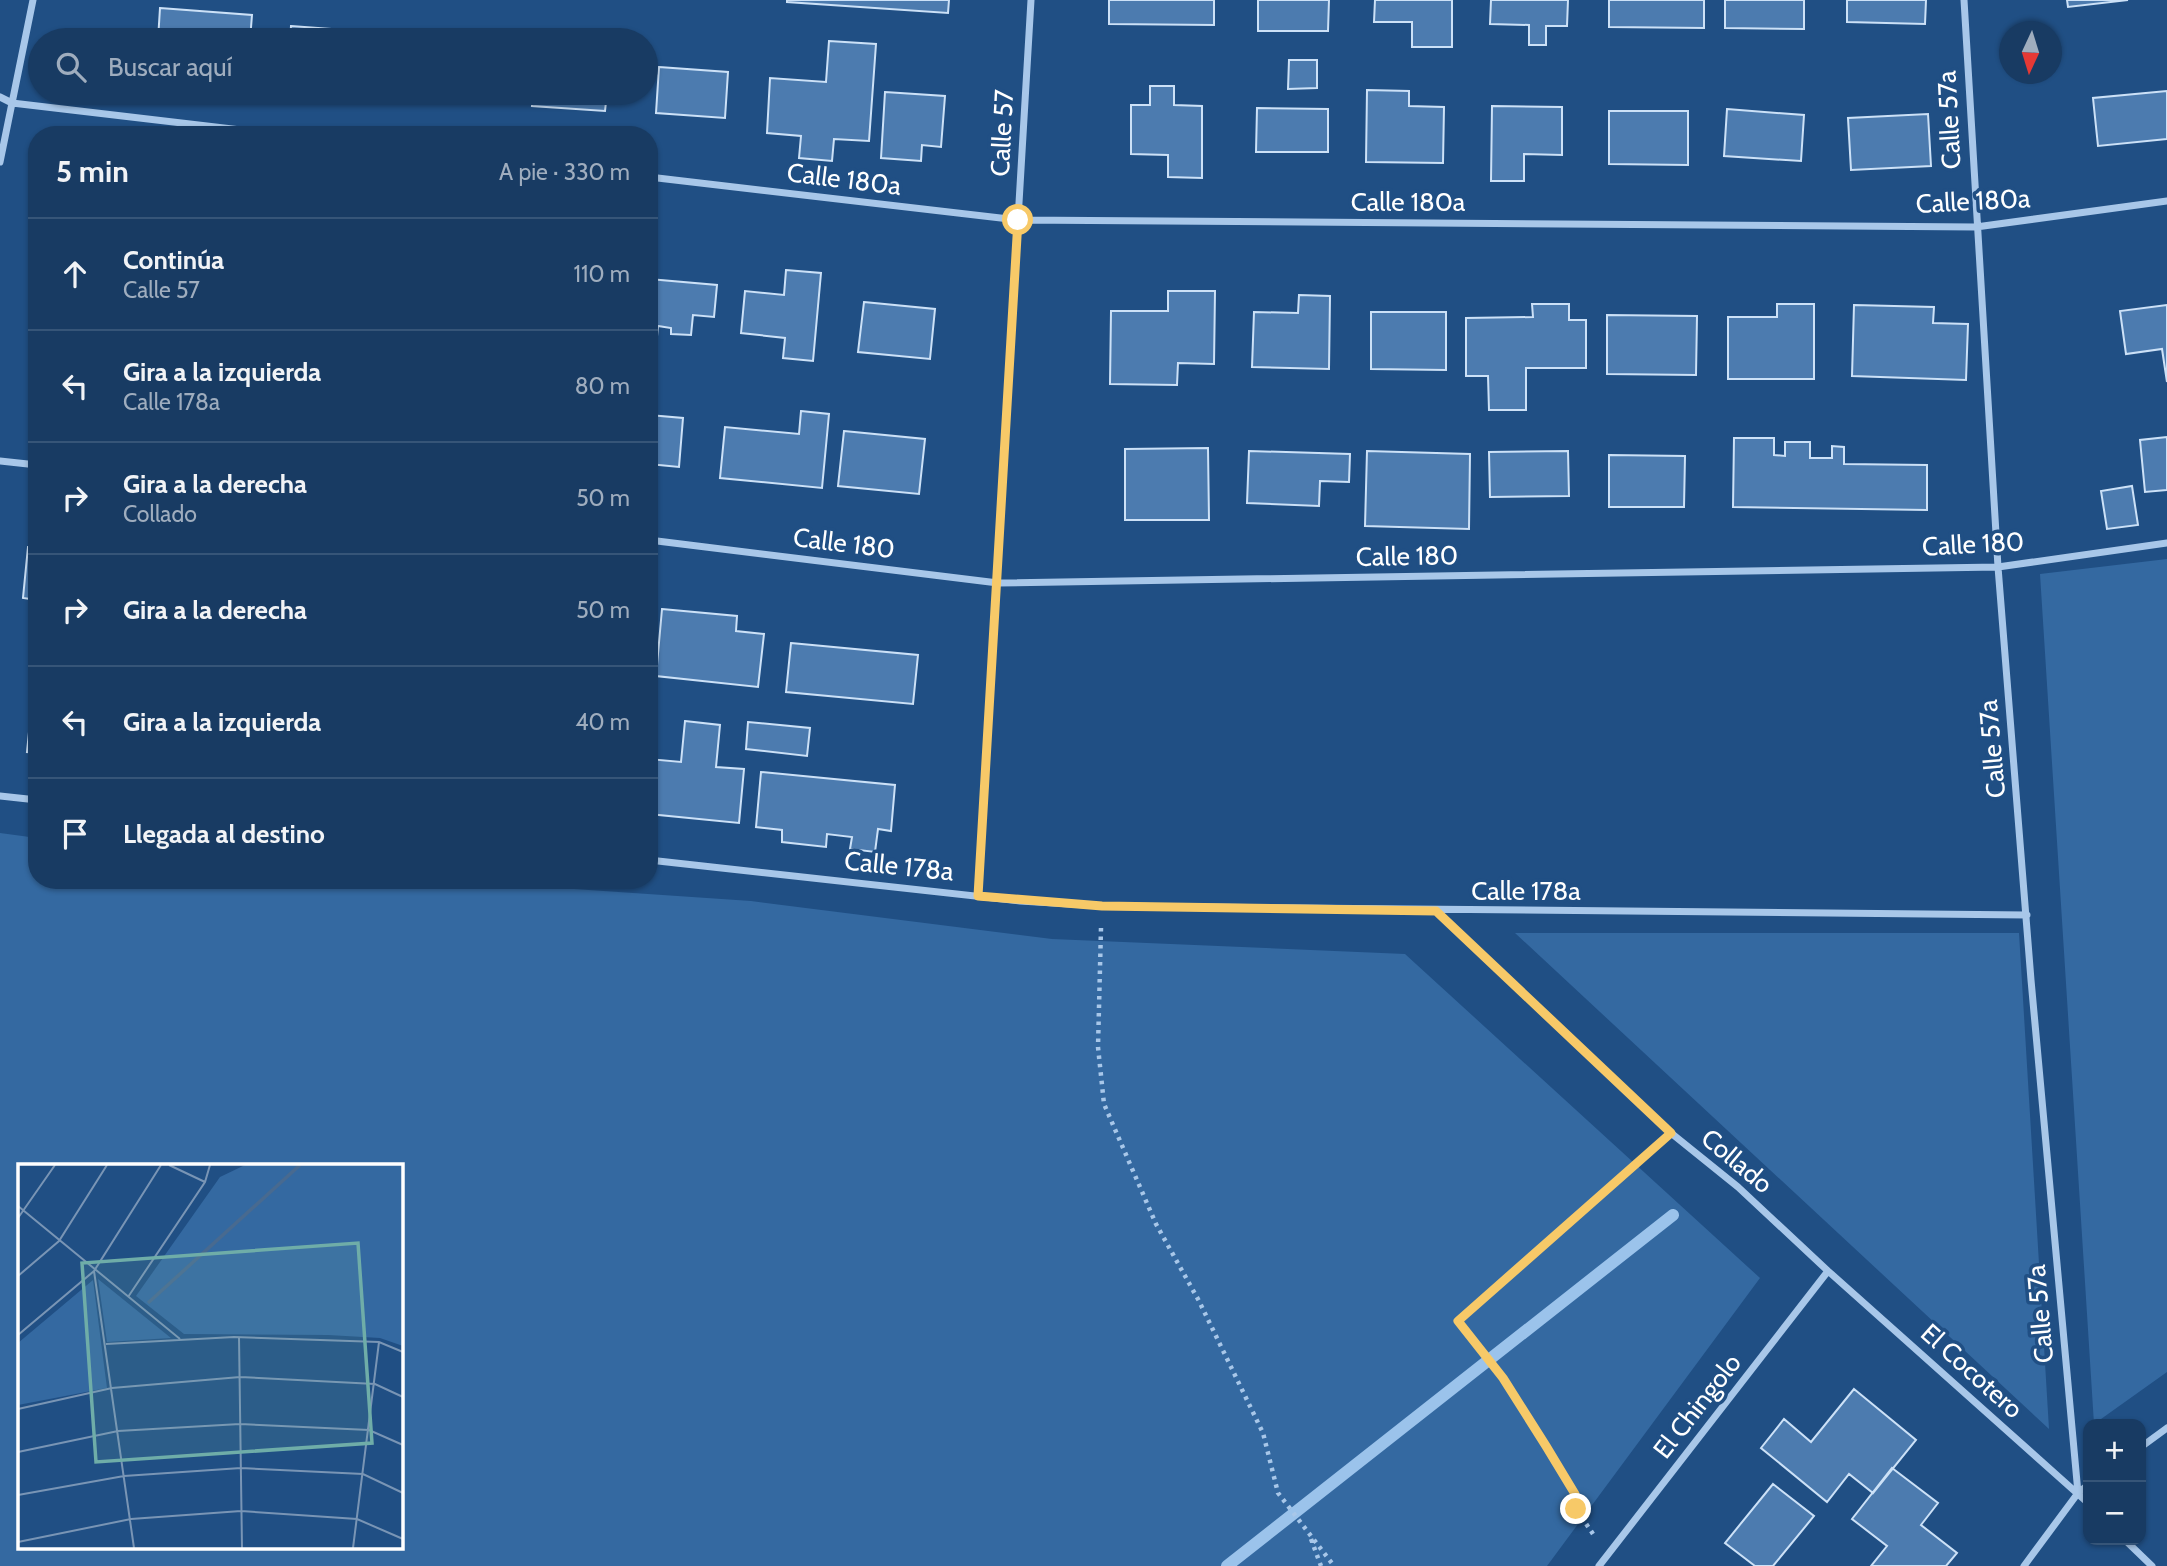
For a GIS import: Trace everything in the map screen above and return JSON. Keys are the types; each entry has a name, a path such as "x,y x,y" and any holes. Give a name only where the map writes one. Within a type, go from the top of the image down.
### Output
{"street":[{"path":"0,162 33,0"},
{"name":"Calle 57","path":"978,896 1031,0"},
{"name":"Calle 57a","path":"1964,0 1997,567 2032,994 2078,1493"},
{"path":"0,97 12,103 28,105"},
{"path":"29,105 208,126"},
{"name":"Calle 180a","path":"658,178 1018,220 1976,226 2167,201"},
{"path":"0,461 28,464"},
{"name":"Calle 180","path":"658,542 998,583 1997,567 2167,543"},
{"path":"0,796 28,799"},
{"name":"Calle 178a","path":"658,861 978,896 1102,906 2027,915"},
{"name":"Collado","path":"1436,911 1671,1133 1738,1187 1828,1271"},
{"name":"El Cocotero","path":"1828,1271 2083,1498"},
{"name":"El Chingolo","path":"1599,1566 1828,1271"},
{"path":"2146,1443 2167,1428"},
{"path":"2024,1566 2083,1489"},
{"path":"2131,1545 2152,1566"}],"path":[{"path":"1102,906 1098,1047 1104,1104 1156,1224 1199,1301 1263,1433 1278,1493 1334,1566"},
{"path":"1607,1555 1576,1509 1575,1494 1503,1378 1458,1321 1671,1133"},
{"path":"1310,1535 1321,1566"}],"shaded area":[{"path":"2167,559 2167,1372 2101,1419 2094,1419 2040,574"},
{"path":"0,833 28,837 28,889 574,889 751,901 1052,939 1405,954 1760,1278 1547,1566 0,1566"},
{"path":"1515,933 2019,933 2049,1429"}],"building":[{"path":"787,0 949,0 948,13"},
{"path":"1109,0 1214,0 1214,25 1109,24"},
{"path":"1258,0 1329,0 1328,31 1258,31"},
{"path":"1375,0 1452,0 1452,47 1412,47 1412,22 1374,22"},
{"path":"1491,0 1568,0 1567,26 1546,26 1546,45 1529,45 1529,25 1490,24"},
{"path":"1609,0 1704,0 1704,28 1609,27"},
{"path":"1725,0 1804,0 1804,29 1725,28"},
{"path":"1847,0 1926,0 1925,24 1847,22"},
{"path":"2067,0 2128,0 2068,7"},
{"path":"160,8 252,15 251,28 159,28"},
{"path":"829,41 876,44 869,141 834,139 832,161 799,158 801,136 767,133 770,78 826,82"},
{"path":"1289,60 1317,60 1317,88 1288,89"},
{"path":"659,67 728,72 725,118 656,113"},
{"path":"1150,86 1174,86 1174,105 1202,106 1202,178 1168,177 1168,155 1131,154 1131,105 1150,105"},
{"path":"1367,90 1409,91 1409,106 1444,107 1443,163 1366,162"},
{"path":"2167,91 2167,139 2098,146 2093,98"},
{"path":"885,92 945,96 941,147 922,145 921,161 881,158"},
{"path":"532,105 606,105 605,111"},
{"path":"1492,106 1562,107 1562,155 1524,154 1524,181 1491,181"},
{"path":"1257,108 1328,109 1328,152 1256,152"},
{"path":"1727,109 1804,115 1801,161 1724,156"},
{"path":"1609,111 1688,111 1688,165 1609,164"},
{"path":"1928,114 1931,166 1851,170 1848,118"},
{"path":"786,270 821,273 813,361 783,358 785,338 741,333 745,291 784,295"},
{"path":"658,280 717,285 714,317 693,315 691,335 671,334 671,328 658,326"},
{"path":"1168,291 1215,291 1214,364 1178,363 1177,385 1110,384 1111,311 1168,311"},
{"path":"1299,295 1330,296 1329,369 1252,367 1254,312 1298,313"},
{"path":"864,302 935,309 930,359 858,352"},
{"path":"1532,304 1569,304 1569,320 1586,320 1586,368 1526,368 1526,410 1489,410 1488,376 1466,376 1466,318 1533,317"},
{"path":"1777,304 1814,304 1814,379 1728,379 1728,317 1777,317"},
{"path":"1854,305 1934,307 1933,323 1968,324 1966,380 1852,376"},
{"path":"2167,305 2167,382 2162,349 2126,354 2120,311"},
{"path":"1371,312 1446,312 1446,370 1371,369"},
{"path":"1607,315 1697,316 1696,375 1607,374"},
{"path":"801,411 829,414 822,488 720,478 725,427 799,434"},
{"path":"658,416 683,418 679,467 658,465"},
{"path":"844,431 925,439 919,494 838,486"},
{"path":"2167,437 2167,490 2145,492 2140,440"},
{"path":"1734,438 1774,438 1774,455 1785,456 1785,442 1810,442 1810,458 1832,458 1832,446 1844,447 1844,464 1927,465 1927,510 1733,507"},
{"path":"1208,448 1209,520 1125,520 1125,449"},
{"path":"1249,451 1350,454 1349,482 1320,481 1319,506 1247,503"},
{"path":"1367,451 1470,454 1469,529 1365,526"},
{"path":"1568,451 1569,496 1490,497 1489,452"},
{"path":"1609,455 1685,456 1684,507 1609,507"},
{"path":"2132,486 2138,525 2107,529 2101,491"},
{"path":"28,547 28,599 23,598"},
{"path":"662,609 737,616 736,631 764,634 758,687 658,676"},
{"path":"791,643 918,655 913,704 786,692"},
{"path":"685,721 720,725 716,767 744,769 739,823 658,815 658,760 681,762"},
{"path":"748,722 810,728 807,756 746,749"},
{"path":"761,772 895,785 891,831 878,829 875,852 850,849 852,837 827,834 826,847 782,842 782,830 756,827"},
{"path":"1854,1389 1916,1440 1873,1493 1849,1474 1827,1502 1761,1448 1784,1419 1811,1442"},
{"path":"1892,1468 1938,1503 1921,1525 1957,1553 1946,1566 1871,1566 1887,1546 1852,1519"},
{"path":"1773,1484 1814,1516 1773,1566 1755,1566 1725,1543"}],"waterway":[{"path":"1227,1566 1673,1215"}],"route":[{"path":"1018,220 978,896 1102,906 1436,911 1671,1133 1458,1321 1503,1378 1546,1446 1575,1494 1576,1509"}]}
